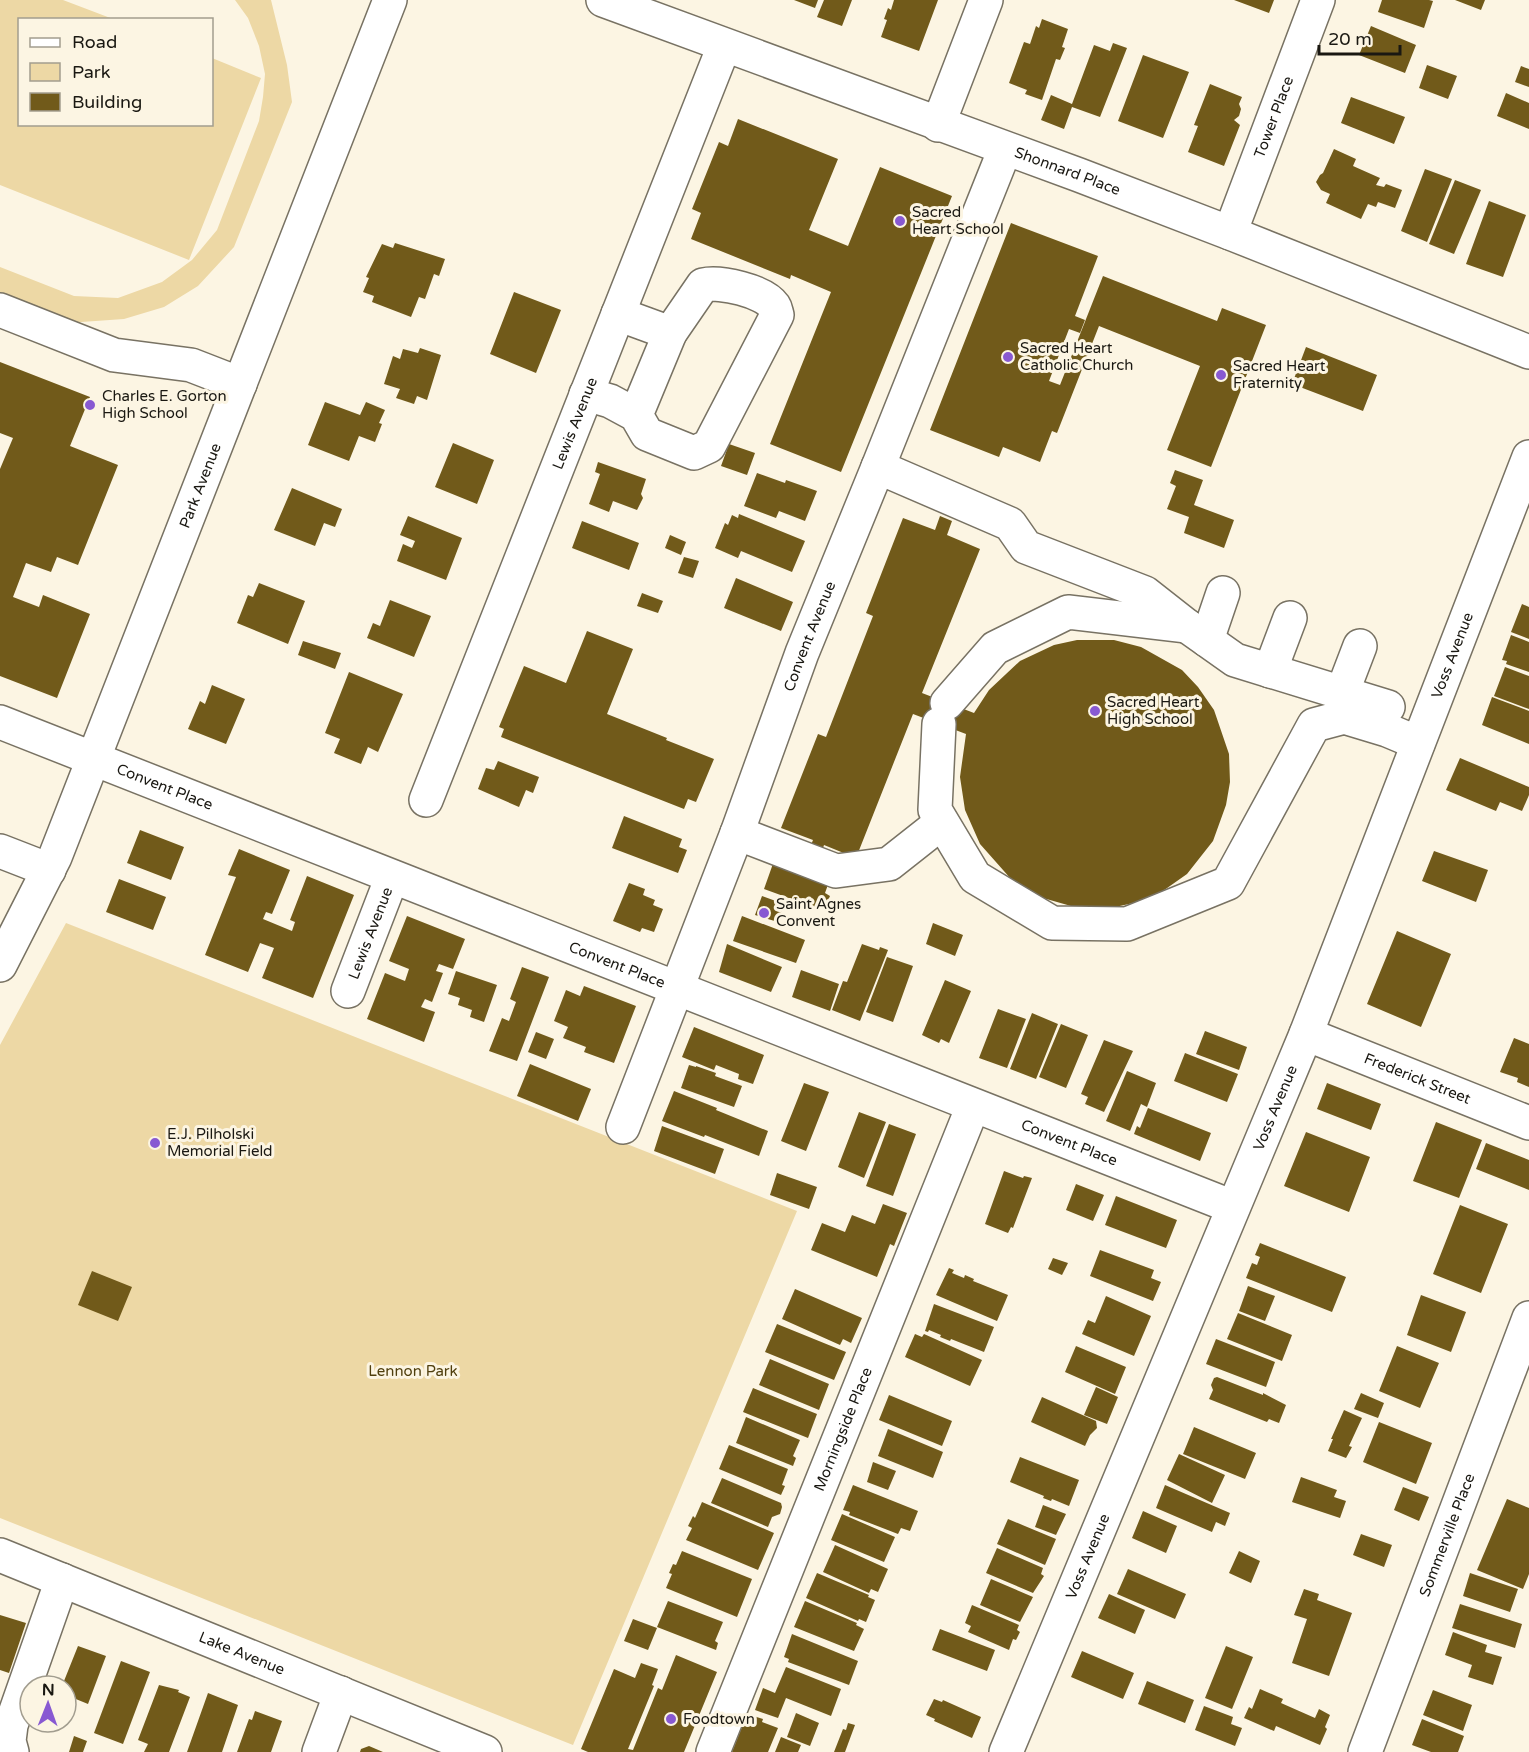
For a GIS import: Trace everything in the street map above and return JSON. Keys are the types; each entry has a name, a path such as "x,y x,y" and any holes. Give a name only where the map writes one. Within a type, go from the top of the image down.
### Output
{"street":[{"name":"Park Avenue","path":"0,965 49,870 94,759 390,0"},
{"name":"Shonnard Place","path":"603,0 1526,343"},
{"path":"938,125 986,0"},
{"name":"Tower Place","path":"1230,233 1318,0"},
{"name":"Lewis Avenue","path":"426,800 724,46"},
{"name":"Convent Avenue","path":"622,1127 737,833 802,653 879,467 1005,149"},
{"path":"586,394 610,401 636,415 647,434 694,453 709,446 777,315 774,306 752,291 710,284 703,285 670,333 636,415"},
{"path":"0,310 114,355 190,365 240,384"},
{"path":"618,314 670,333"},
{"name":"Voss Avenue","path":"1006,1752 1306,1034 1529,457"},
{"path":"879,467 1010,524 1026,547 1145,593 1235,660 1342,693 1422,732"},
{"path":"1197,633 1223,593"},
{"path":"1197,633 1068,612 995,648 943,713 935,810 975,877 1052,923 1127,924 1228,884 1314,725 1344,717 1387,730 1422,732"},
{"path":"1270,671 1290,618"},
{"path":"1342,693 1360,646"},
{"name":"Convent Place","path":"0,722 1233,1207"},
{"path":"737,833 836,871 889,864 941,823"},
{"path":"0,851 49,870"},
{"name":"Lewis Avenue","path":"348,991 392,877"},
{"name":"Frederick Street","path":"1306,1034 1529,1123"},
{"name":"Morningside Place","path":"713,1752 973,1106"},
{"name":"Sommerville Place","path":"1365,1752 1529,1318"},
{"name":"Lake Avenue","path":"0,1555 485,1752"},
{"path":"12,1752 9,1741 11,1725 62,1580"},
{"path":"319,1752 341,1693"}],"green space":[{"path":"0,0 63,0 110,18 18,18 18,126 213,126 213,58 261,78 189,260 0,185"},
{"path":"235,0 271,0 287,65 292,102 234,247 198,286 164,307 124,319 67,323 0,296 0,267 74,296 118,298 162,282 192,260 217,230 259,121 265,74 259,46 248,18"},
{"name":"Lennon Park","path":"66,923 797,1211 573,1745 0,1518 0,1045"}],"building":[{"path":"794,0 818,0 815,8"},
{"path":"824,0 852,0 842,26 817,17"},
{"path":"894,0 938,0 919,51 881,37 887,20 884,19 888,8 891,10"},
{"path":"1234,0 1274,0 1269,13"},
{"path":"1382,0 1433,1 1424,28 1378,12"},
{"path":"1455,0 1485,0 1481,10"},
{"path":"1042,19 1068,29 1062,47 1065,48 1060,60 1056,59 1042,100 1025,94 1027,90 1009,83 1024,42 1030,44 1036,26 1039,28"},
{"path":"1371,26 1416,45 1405,73 1359,55"},
{"path":"1113,43 1127,48 1100,117 1072,107 1064,129 1041,120 1051,95 1072,104 1094,45 1110,51"},
{"path":"1143,55 1189,72 1163,138 1118,121"},
{"path":"1427,65 1457,76 1448,99 1419,88"},
{"path":"1521,66 1529,69 1529,87 1515,82"},
{"path":"1210,84 1242,97 1239,104 1241,109 1239,116 1234,120 1240,125 1224,166 1188,152 1198,126 1194,125"},
{"path":"1506,93 1529,103 1529,129 1497,116"},
{"path":"1351,97 1405,117 1394,144 1341,123"},
{"path":"738,119 838,159 809,230 848,246 880,167 952,196 841,472 770,444 831,292 791,275 790,279 691,239 701,213 692,209 719,142 728,146"},
{"path":"1334,149 1356,159 1353,166 1380,178 1376,185 1384,187 1386,184 1402,190 1395,208 1378,202 1376,207 1368,204 1361,219 1326,203 1330,194 1321,190 1316,182 1323,173"},
{"path":"1425,169 1452,179 1427,242 1401,231"},
{"path":"1455,180 1481,190 1454,254 1429,244"},
{"path":"1489,201 1526,215 1503,277 1466,264"},
{"name":"Sacred Heart Catholic Church","path":"1011,223 1098,256 1075,316 1085,320 1080,333 1069,329 1049,381 1060,385 1103,276 1217,321 1222,308 1266,325 1211,467 1167,450 1200,366 1099,326 1057,433 1052,431 1040,462 1003,447 999,457 930,430"},
{"path":"395,243 445,259 439,276 434,274 425,299 419,297 411,317 372,302 374,296 363,292 369,278 366,277 382,244 393,248"},
{"path":"514,292 561,310 536,373 490,354"},
{"path":"1306,347 1377,375 1363,411 1292,384"},
{"path":"420,348 441,355 427,400 417,396 414,404 396,398 400,389 384,384 393,356 400,359 403,349 418,353"},
{"path":"0,362 90,397 70,446 118,465 78,565 57,557 51,572 26,563 13,597 39,607 43,595 90,614 57,698 0,676 0,469 13,438 0,433"},
{"path":"325,402 360,415 366,402 385,410 379,423 382,424 375,442 359,436 349,461 308,445"},
{"path":"453,443 494,460 477,504 435,487"},
{"path":"729,444 755,453 747,475 721,466"},
{"path":"598,462 646,479 641,494 643,498 637,510 613,501 609,512 589,504 600,474 595,472"},
{"path":"1175,470 1203,480 1194,505 1234,520 1224,548 1184,533 1189,517 1167,509 1176,486 1170,483"},
{"path":"757,473 817,491 805,521 779,511 776,518 744,506"},
{"path":"292,488 342,509 335,527 324,523 315,546 274,530"},
{"path":"739,514 805,541 792,572 741,551 738,558 715,548 725,523 728,525 732,515 738,518"},
{"path":"408,516 462,538 446,580 397,561 403,544 412,548 415,541 400,535"},
{"name":"Sacred Heart High School","path":"940,516 952,521 947,535 980,549 922,693 974,713 989,690 1020,661 1054,645 1077,640 1114,640 1141,647 1182,670 1198,687 1214,710 1229,754 1230,782 1226,805 1213,841 1187,874 1160,893 1138,902 1106,909 1078,908 1043,898 1011,879 980,844 965,810 960,777 966,734 913,714 856,858 824,845 819,860 807,855 813,840 781,828 818,734 826,737 873,616 866,613 903,518 935,530"},
{"path":"582,521 639,543 629,570 572,548"},
{"path":"670,535 686,542 681,555 665,548"},
{"path":"684,557 699,561 693,578 678,573"},
{"path":"736,578 793,602 781,631 724,608"},
{"path":"259,583 305,601 288,644 237,623 248,595 253,597"},
{"path":"642,593 663,601 658,613 637,606"},
{"path":"390,600 431,616 414,657 367,638 373,623 380,626"},
{"path":"1522,604 1529,607 1529,639 1511,632"},
{"path":"587,631 633,649 607,714 714,759 696,802 688,799 684,809 501,737 504,729 499,727 524,666 566,683"},
{"path":"1511,635 1529,642 1529,672 1506,664 1507,661 1502,660"},
{"path":"303,641 341,653 335,669 298,655"},
{"path":"1505,667 1529,676 1529,709 1494,696"},
{"path":"349,672 403,694 378,752 368,747 361,764 334,753 340,739 325,733"},
{"path":"212,685 245,699 226,744 188,729 200,701 205,704"},
{"path":"1492,697 1529,711 1529,744 1482,725"},
{"path":"1460,758 1529,787 1529,795 1522,811 1500,802 1496,811 1446,790"},
{"path":"498,761 539,777 533,793 526,790 519,807 478,789 486,768 494,770"},
{"path":"624,816 682,839 679,847 687,850 678,873 612,848"},
{"path":"140,830 184,847 171,880 127,863"},
{"path":"239,849 290,870 272,914 266,912 263,919 292,931 295,922 290,920 307,876 354,895 313,998 262,978 274,948 260,943 248,972 205,955 236,877 228,875"},
{"path":"1434,851 1488,870 1476,902 1422,881"},
{"path":"775,858 830,879 825,893 830,896 826,905 821,903 819,909 764,889"},
{"path":"119,879 166,897 153,930 106,912"},
{"path":"629,883 645,889 643,895 655,900 653,905 663,909 654,932 642,928 640,932 613,921"},
{"path":"762,896 784,904 778,922 755,915"},
{"path":"407,916 465,939 453,969 439,964 436,971 443,973 432,1002 425,999 421,1007 435,1012 424,1042 367,1019 385,973 405,981 409,969 389,961"},
{"path":"742,916 805,940 796,963 733,941"},
{"path":"933,923 963,935 955,956 926,944"},
{"path":"1397,931 1451,954 1421,1027 1367,1004"},
{"path":"727,944 782,967 771,992 719,972"},
{"path":"862,944 879,950 880,947 888,950 860,1021 832,1010 843,981 847,982"},
{"path":"887,957 913,966 893,1022 866,1012"},
{"path":"522,967 549,977 517,1061 489,1051 502,1018 509,1021 516,1002 510,999"},
{"path":"801,970 839,984 830,1011 792,997"},
{"path":"456,971 497,985 484,1022 470,1017 472,1010 458,1005 460,998 448,994"},
{"path":"945,980 971,991 949,1043 941,1039 939,1043 922,1035"},
{"path":"584,986 636,1006 614,1063 584,1052 586,1047 563,1038 568,1027 554,1021 566,990 580,996"},
{"path":"998,1009 1026,1019 1007,1068 979,1058"},
{"path":"1032,1013 1058,1024 1036,1079 1010,1069"},
{"path":"1061,1024 1088,1035 1066,1088 1039,1077"},
{"path":"694,1027 764,1055 753,1084 738,1079 739,1074 716,1065 714,1070 682,1057"},
{"path":"1205,1031 1247,1047 1239,1070 1196,1054"},
{"path":"536,1032 554,1039 546,1059 528,1052"},
{"path":"1514,1038 1529,1044 1529,1087 1517,1082 1518,1078 1500,1072"},
{"path":"1104,1040 1133,1051 1104,1112 1085,1104 1088,1097 1081,1094"},
{"path":"1185,1053 1238,1074 1227,1102 1174,1081"},
{"path":"530,1064 591,1089 578,1121 517,1096"},
{"path":"689,1065 716,1073 715,1076 742,1086 734,1107 681,1088"},
{"path":"1127,1071 1156,1083 1147,1107 1141,1104 1130,1131 1106,1121"},
{"path":"804,1083 829,1092 806,1151 781,1141"},
{"path":"1327,1083 1381,1104 1371,1130 1317,1109"},
{"path":"674,1091 768,1131 759,1156 662,1121"},
{"path":"1148,1108 1211,1133 1200,1161 1134,1134 1137,1126 1140,1128"},
{"path":"859,1112 886,1122 864,1178 838,1167"},
{"path":"1436,1122 1482,1140 1459,1198 1413,1181"},
{"path":"889,1124 916,1134 893,1196 866,1186"},
{"path":"662,1126 724,1149 715,1174 654,1151"},
{"path":"1306,1132 1370,1157 1349,1212 1284,1186"},
{"path":"1486,1143 1529,1160 1529,1190 1476,1169"},
{"path":"1004,1171 1023,1178 1024,1176 1032,1178 1013,1228 1011,1227 1008,1233 985,1224"},
{"path":"777,1173 817,1187 809,1209 770,1195"},
{"path":"1076,1184 1104,1195 1093,1221 1066,1210"},
{"path":"1116,1196 1177,1220 1166,1248 1105,1225"},
{"path":"883,1204 907,1213 894,1246 890,1244 877,1277 811,1250 822,1223 845,1232 852,1215 875,1224"},
{"path":"1460,1205 1508,1224 1481,1293 1433,1274"},
{"path":"1260,1243 1346,1277 1332,1312 1246,1278 1252,1263 1257,1265 1260,1257 1255,1255"},
{"path":"1100,1250 1154,1270 1151,1278 1161,1282 1153,1301 1090,1276"},
{"path":"1053,1258 1068,1263 1062,1275 1048,1269"},
{"path":"949,1268 954,1270 952,1273 964,1278 965,1275 974,1279 973,1281 1008,1295 997,1321 936,1295"},
{"path":"92,1271 132,1287 118,1321 78,1305"},
{"path":"1248,1286 1275,1296 1265,1321 1239,1311"},
{"path":"795,1289 862,1318 851,1343 843,1339 840,1345 782,1319"},
{"path":"1421,1295 1466,1312 1451,1352 1407,1335"},
{"path":"1106,1296 1151,1316 1134,1356 1082,1334 1088,1320 1095,1323"},
{"path":"934,1304 994,1327 984,1352 940,1337 941,1335 929,1330 925,1331"},
{"path":"1238,1313 1292,1335 1282,1361 1227,1339"},
{"path":"777,1324 846,1352 834,1380 765,1352"},
{"path":"915,1334 922,1337 924,1334 982,1360 970,1386 905,1357"},
{"path":"1216,1339 1275,1362 1266,1387 1206,1364"},
{"path":"1076,1346 1126,1367 1115,1394 1065,1372"},
{"path":"1397,1346 1439,1363 1420,1408 1379,1391"},
{"path":"770,1359 829,1384 819,1410 759,1385"},
{"path":"1217,1377 1263,1395 1263,1393 1286,1405 1279,1423 1269,1419 1267,1422 1209,1399 1213,1390 1211,1385"},
{"path":"1096,1387 1118,1397 1107,1424 1084,1415"},
{"path":"753,1388 817,1414 808,1438 743,1412"},
{"path":"1361,1393 1384,1403 1378,1418 1354,1409"},
{"path":"889,1395 952,1421 942,1446 879,1420"},
{"path":"1042,1397 1096,1421 1097,1428 1090,1435 1085,1446 1031,1422"},
{"path":"1344,1410 1362,1418 1346,1458 1328,1451"},
{"path":"746,1417 800,1440 793,1456 796,1458 793,1466 736,1443"},
{"path":"1379,1422 1432,1443 1416,1484 1363,1462"},
{"path":"1194,1427 1256,1453 1245,1479 1183,1454"},
{"path":"888,1429 943,1452 933,1478 878,1456"},
{"path":"729,1445 788,1469 781,1495 719,1469"},
{"path":"1179,1454 1225,1475 1212,1503 1167,1480"},
{"path":"1020,1457 1079,1480 1069,1506 1043,1498 1044,1496 1010,1482"},
{"path":"873,1462 896,1471 888,1490 867,1482"},
{"path":"1301,1477 1337,1490 1334,1497 1346,1501 1340,1518 1292,1502"},
{"path":"722,1478 781,1503 780,1514 772,1517 768,1527 711,1503"},
{"path":"853,1485 918,1511 910,1531 901,1528 898,1534 849,1515 850,1512 843,1510"},
{"path":"1165,1485 1230,1513 1225,1526 1216,1522 1212,1532 1156,1508"},
{"path":"1403,1487 1429,1497 1419,1521 1394,1510"},
{"path":"1507,1499 1529,1508 1529,1574 1523,1589 1477,1570"},
{"path":"702,1502 774,1533 758,1570 686,1540 692,1528 688,1526 693,1516 695,1518"},
{"path":"1043,1505 1066,1514 1056,1535 1035,1527"},
{"path":"1143,1511 1177,1526 1166,1553 1132,1538"},
{"path":"842,1514 895,1537 884,1562 831,1540"},
{"path":"1008,1519 1056,1539 1045,1565 997,1544"},
{"path":"1361,1534 1392,1545 1384,1567 1353,1555"},
{"path":"835,1545 888,1569 878,1592 871,1589 869,1593 823,1572"},
{"path":"997,1548 1043,1568 1041,1574 1044,1576 1033,1593 986,1573"},
{"path":"682,1551 752,1579 737,1617 666,1588 672,1574 669,1573 673,1564 676,1565"},
{"path":"1239,1551 1260,1561 1251,1583 1229,1573"},
{"path":"1128,1569 1186,1594 1175,1619 1117,1594"},
{"path":"817,1573 869,1595 868,1597 875,1600 866,1622 859,1619 858,1621 806,1598"},
{"path":"1470,1573 1518,1589 1510,1612 1463,1596"},
{"path":"991,1579 1033,1597 1020,1622 980,1605"},
{"path":"1304,1589 1319,1594 1317,1600 1352,1613 1329,1676 1292,1663 1307,1619 1294,1615"},
{"path":"1109,1594 1145,1610 1135,1634 1098,1618"},
{"path":"668,1601 723,1622 715,1641 718,1643 716,1650 657,1627"},
{"path":"805,1601 857,1623 856,1625 864,1629 854,1651 794,1627"},
{"path":"1460,1604 1522,1624 1515,1648 1452,1628"},
{"path":"972,1605 1019,1625 1017,1630 1020,1632 1016,1640 1013,1639 1009,1650 968,1632 971,1626 965,1623"},
{"path":"0,1615 26,1623 9,1673 0,1670"},
{"path":"633,1619 657,1628 648,1650 624,1641"},
{"path":"940,1629 995,1650 987,1671 932,1650"},
{"path":"1453,1632 1487,1645 1485,1652 1502,1657 1493,1685 1468,1677 1472,1665 1445,1655"},
{"path":"792,1634 858,1661 849,1685 788,1662 789,1659 784,1657"},
{"path":"78,1646 106,1656 88,1704 78,1700 78,1674 67,1674"},
{"path":"1226,1646 1253,1657 1232,1709 1205,1698"},
{"path":"1082,1651 1134,1673 1123,1699 1071,1677"},
{"name":"Foodtown","path":"676,1655 717,1672 684,1752 588,1752 581,1749 614,1669 635,1678 641,1663 658,1669 652,1685 654,1686 628,1749 633,1750 658,1688 662,1690"},
{"path":"121,1661 150,1672 123,1744 94,1733"},
{"path":"786,1667 841,1689 831,1716 786,1698 778,1718 755,1710 763,1688 775,1693"},
{"path":"1147,1681 1194,1700 1185,1723 1138,1704"},
{"path":"159,1685 179,1690 178,1692 190,1697 169,1752 144,1752 148,1744 138,1740"},
{"path":"1260,1689 1283,1699 1281,1703 1315,1718 1319,1709 1330,1715 1320,1745 1276,1726 1274,1731 1244,1718 1249,1707 1252,1709"},
{"path":"1433,1690 1472,1705 1463,1731 1423,1715"},
{"path":"208,1693 238,1705 222,1752 187,1752"},
{"path":"934,1699 942,1702 943,1700 981,1717 972,1738 926,1715"},
{"path":"1204,1706 1233,1717 1231,1724 1242,1728 1235,1746 1195,1730"},
{"path":"255,1711 282,1721 271,1752 237,1752 249,1719 252,1720"},
{"path":"796,1713 819,1723 810,1746 787,1737"},
{"path":"747,1714 763,1719 762,1722 778,1728 768,1752 732,1752"},
{"path":"1422,1719 1464,1736 1458,1752 1431,1752 1412,1745"},
{"path":"848,1723 855,1725 845,1752 834,1752 843,1729 846,1730"},
{"path":"74,1736 87,1741 83,1752 69,1752"},
{"path":"781,1737 801,1745 798,1752 775,1752"},
{"path":"369,1746 383,1752 360,1752 361,1749"}],"place":[{"name":"Sacred Heart School","path":"900,221"},
{"name":"Sacred Heart Catholic Church","path":"1008,357"},
{"name":"Sacred Heart Fraternity","path":"1221,375"},
{"name":"Charles E. Gorton High School","path":"90,405"},
{"name":"Sacred Heart High School","path":"1095,711"},
{"name":"Saint Agnes Convent","path":"764,913"},
{"name":"E.J. Pilholski Memorial Field","path":"155,1143"},
{"name":"Foodtown","path":"671,1719"}]}
